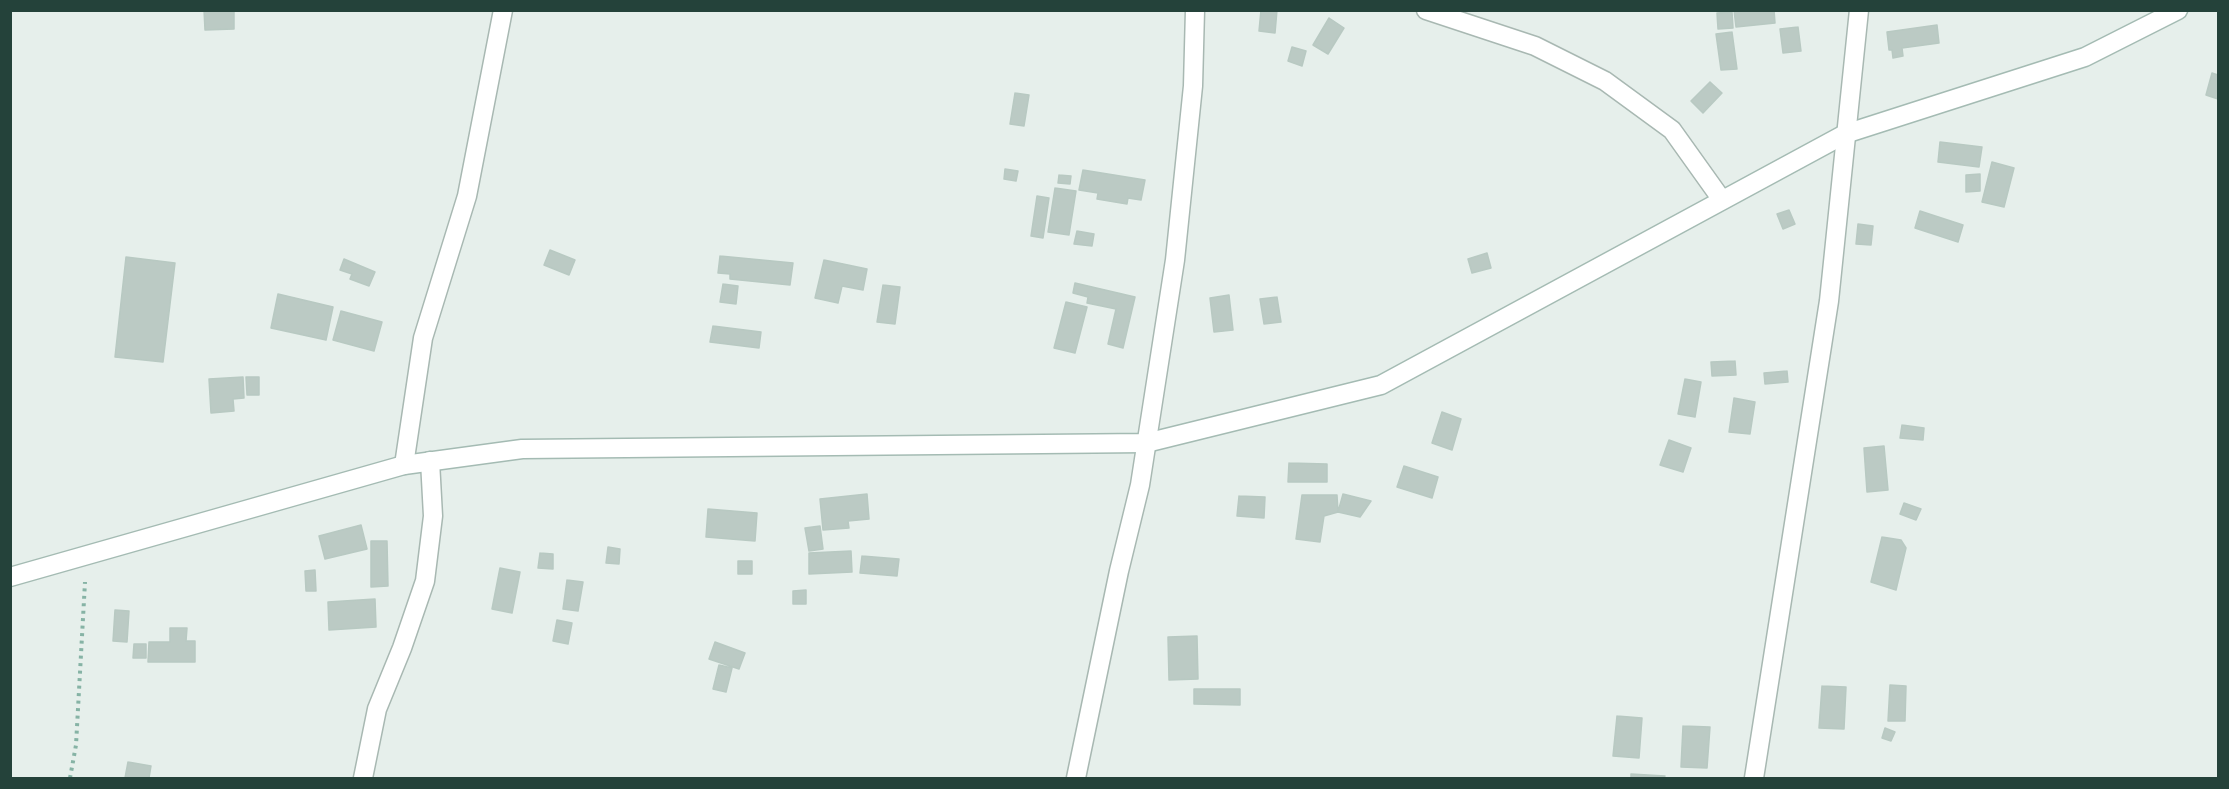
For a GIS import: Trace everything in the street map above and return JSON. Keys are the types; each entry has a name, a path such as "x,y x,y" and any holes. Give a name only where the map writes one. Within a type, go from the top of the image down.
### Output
{"street":[{"path":"404,465 423,338 467,196 503,10"},
{"path":"1076,778 1119,571 1140,485 1175,260 1193,86 1195,10"},
{"path":"1426,10 1535,46 1605,81 1672,130 1722,200"},
{"path":"1754,778 1828,301 1859,10"},
{"path":"10,577 404,465 430,461 522,449 1146,443 1381,385 1845,134 2085,57 2178,10"},
{"path":"363,778 377,709 402,648 424,581 433,516 430,461"}],"path":[{"path":"70,778 76,745 87,556"}],"building":[{"path":"204,10 234,10 234,29 205,30"},
{"path":"1261,10 1277,10 1275,33 1259,31"},
{"path":"1734,10 1774,10 1775,23 1736,27"},
{"path":"1732,12 1733,28 1718,29 1717,13"},
{"path":"1329,18 1344,28 1328,54 1313,45"},
{"path":"1937,25 1939,43 1902,48 1903,56 1893,58 1892,50 1889,50 1887,32"},
{"path":"1798,27 1801,51 1783,53 1780,29"},
{"path":"1732,32 1737,69 1721,70 1716,34"},
{"path":"1292,47 1306,51 1302,66 1288,61"},
{"path":"2212,73 2218,75 2218,99 2206,95"},
{"path":"1710,82 1722,93 1703,113 1691,101"},
{"path":"1015,93 1029,95 1024,126 1010,124"},
{"path":"1940,142 1982,147 1979,167 1938,162"},
{"path":"1992,162 2014,168 2004,207 1982,202"},
{"path":"1005,169 1018,171 1016,181 1004,179"},
{"path":"1083,170 1145,180 1141,200 1128,198 1127,204 1097,199 1098,193 1079,190"},
{"path":"1980,174 1980,191 1966,192 1966,175"},
{"path":"1059,175 1071,176 1070,184 1058,183"},
{"path":"1055,188 1076,191 1069,235 1048,232"},
{"path":"1037,196 1049,198 1043,238 1031,236"},
{"path":"1789,210 1795,224 1783,229 1777,214"},
{"path":"1920,211 1963,225 1958,242 1915,228"},
{"path":"1858,224 1873,226 1871,245 1856,244"},
{"path":"1077,231 1094,234 1092,246 1074,244"},
{"path":"550,250 575,260 569,275 544,265"},
{"path":"1487,253 1491,268 1472,273 1468,259"},
{"path":"720,256 793,263 790,285 730,279 730,274 718,273"},
{"path":"126,257 175,263 163,362 115,357"},
{"path":"344,259 375,272 369,286 350,279 352,274 340,270"},
{"path":"824,260 867,269 863,290 842,286 838,303 815,298"},
{"path":"1075,283 1135,297 1123,348 1108,344 1116,309 1087,303 1088,297 1073,293"},
{"path":"723,284 738,286 736,304 720,302"},
{"path":"883,285 900,287 895,324 877,322"},
{"path":"278,294 333,307 326,340 271,328"},
{"path":"1229,295 1233,330 1214,332 1210,298"},
{"path":"1277,297 1281,322 1264,324 1260,299"},
{"path":"1066,302 1087,307 1075,353 1054,348"},
{"path":"341,311 382,322 374,351 333,340"},
{"path":"713,326 761,332 759,348 710,342"},
{"path":"1735,361 1736,375 1712,376 1711,362"},
{"path":"1787,371 1788,382 1765,384 1764,373"},
{"path":"243,377 244,398 233,399 234,411 211,413 209,379"},
{"path":"246,377 259,377 259,395 247,395"},
{"path":"1685,379 1701,382 1695,417 1678,414"},
{"path":"1734,398 1755,402 1750,434 1729,432"},
{"path":"1442,412 1461,419 1452,450 1432,443"},
{"path":"1902,425 1924,428 1923,440 1900,438"},
{"path":"1669,440 1691,448 1683,472 1660,465"},
{"path":"1884,446 1888,490 1867,492 1864,448"},
{"path":"1289,463 1327,464 1327,482 1288,482"},
{"path":"1404,466 1438,477 1432,498 1397,487"},
{"path":"867,494 869,519 848,521 849,528 823,530 820,499"},
{"path":"1343,494 1371,501 1360,517 1338,512"},
{"path":"1302,495 1337,495 1338,512 1324,516 1320,542 1296,539"},
{"path":"1239,496 1265,497 1264,518 1237,516"},
{"path":"1904,503 1921,509 1916,520 1900,514"},
{"path":"708,509 757,513 755,541 706,537"},
{"path":"361,525 367,549 325,559 319,536"},
{"path":"820,526 823,549 809,551 805,528"},
{"path":"1882,537 1901,540 1906,548 1896,590 1871,582"},
{"path":"371,541 387,541 388,586 371,587"},
{"path":"608,547 620,549 619,564 606,563"},
{"path":"851,551 852,572 809,574 809,553"},
{"path":"540,553 553,554 553,569 538,568"},
{"path":"862,556 899,559 897,576 860,573"},
{"path":"738,561 752,561 752,574 738,574"},
{"path":"500,568 520,572 512,613 492,609"},
{"path":"315,570 316,591 306,591 305,571"},
{"path":"567,580 583,582 578,611 563,609"},
{"path":"806,590 806,604 793,604 793,591"},
{"path":"375,599 376,627 329,630 328,602"},
{"path":"115,610 129,611 127,642 113,641"},
{"path":"557,620 572,623 568,644 553,641"},
{"path":"170,628 187,628 186,641 195,641 195,662 148,662 149,642 170,642"},
{"path":"1197,636 1198,679 1169,680 1168,637"},
{"path":"715,642 745,653 739,669 709,659"},
{"path":"134,644 146,644 146,658 133,658"},
{"path":"719,665 732,668 726,692 713,689"},
{"path":"1890,685 1906,686 1905,721 1888,721"},
{"path":"1822,686 1846,687 1844,729 1819,728"},
{"path":"1194,689 1240,689 1240,705 1194,704"},
{"path":"1617,716 1642,718 1639,758 1613,756"},
{"path":"1683,726 1710,727 1707,768 1681,767"},
{"path":"1885,728 1895,732 1891,741 1882,738"},
{"path":"128,762 151,766 149,778 125,778"},
{"path":"1631,774 1665,776 1664,778 1631,778"}]}
